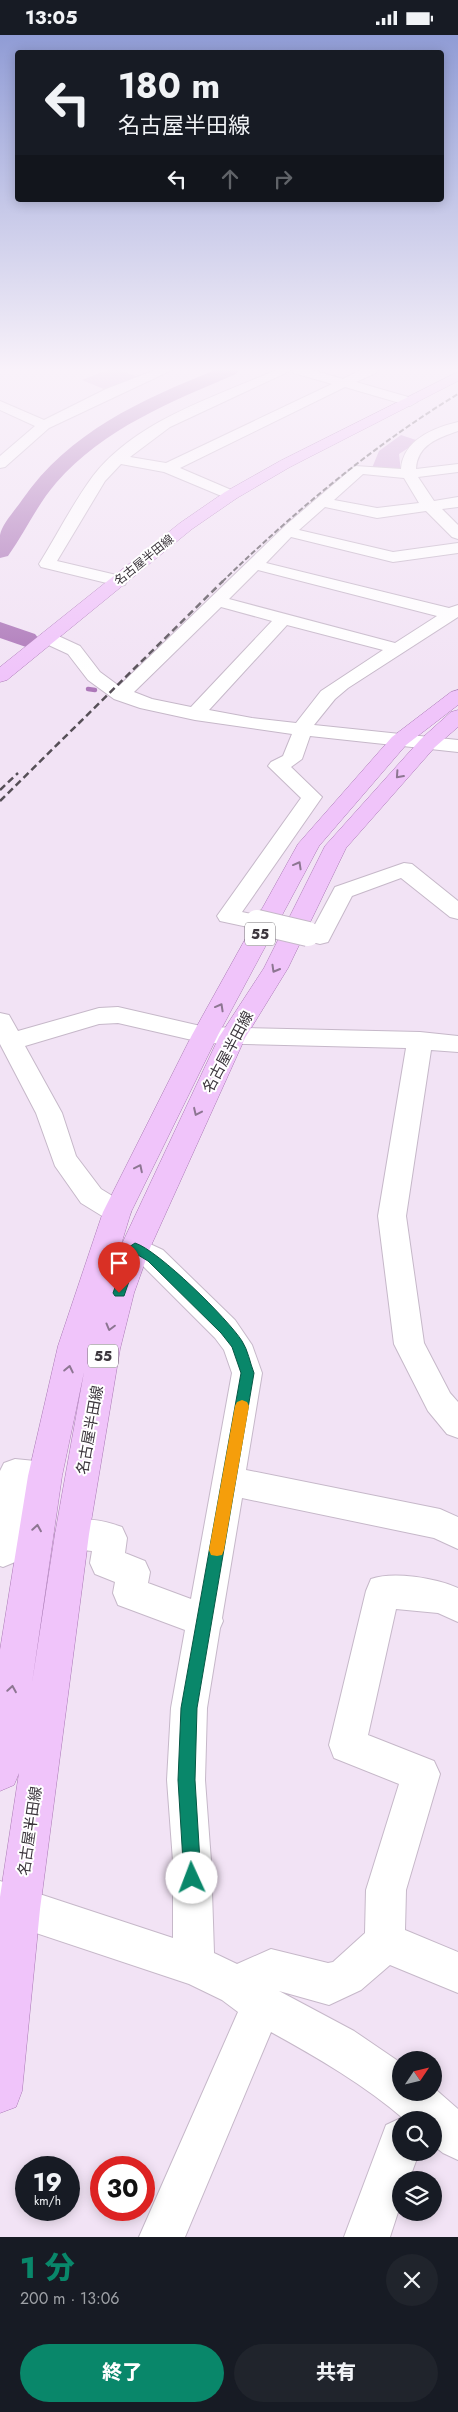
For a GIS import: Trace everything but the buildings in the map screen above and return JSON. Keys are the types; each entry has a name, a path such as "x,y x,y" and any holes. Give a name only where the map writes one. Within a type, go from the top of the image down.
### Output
{"main road":[{"name":"名古屋半田線","path":"0,676 186,526 231,495 270,473"},
{"name":"名古屋半田線","path":"428,744 458,696"},
{"name":"名古屋半田線","path":"0,1771 45,1476 74,1346 117,1212 218,1036 276,968 336,846 428,744 458,716"},
{"name":"名古屋半田線","path":"0,2091 10,1905 104,1349 119,1293 135,1247 218,1036"}],"street":[{"path":"105,473 99,479 46,564 119,581"},
{"path":"179,473 231,495"},
{"path":"122,695 289,532 356,473"},
{"path":"396,473 418,473"},
{"path":"408,474 418,492 458,534"},
{"path":"322,502 377,513 458,502"},
{"path":"289,532 393,557 458,548"},
{"path":"256,565 455,612"},
{"path":"218,601 398,649"},
{"path":"455,612 342,684 328,695 311,713 301,730 292,759 278,766 312,797 228,916 320,937 343,892 404,869 458,912"},
{"path":"195,714 284,618"},
{"path":"48,638 74,650 94,676 122,695 147,704 195,714 301,730 428,744"},
{"path":"117,1212 91,1196 64,1159 50,1113 6,1031 99,1016 118,1015 218,1036 420,1040 458,1044"},
{"path":"420,1040 392,1216 409,1344 439,1402 458,1423"},
{"path":"135,1247 153,1258 225,1329 237,1345 247,1373 206,1621 188,1717 186,1780 192,1861 194,1965"},
{"path":"0,1550 3,1551 15,1473 45,1476"},
{"path":"228,1481 440,1524 458,1534"},
{"path":"72,1534 110,1537 107,1563 133,1572 130,1593 206,1621"},
{"path":"162,2237 250,1995 271,1969 329,1984 347,1977 385,1942 386,1890 422,1774 347,1745 383,1591 440,1597 458,1605"},
{"path":"10,1905 194,1965 339,2046 392,2087"},
{"path":"385,1942 458,1973"},
{"path":"409,2101 458,2138"},
{"path":"367,2237 394,2161"}],"waterway":[{"path":"0,551 27,509 55,473"},
{"path":"0,629 26,639"},
{"path":"26,639 30,641"},
{"path":"88,689 95,690"}],"railway":[{"path":"222,582 277,530 345,473"},
{"path":"0,801 223,581"},
{"path":"0,790 18,773"}],"slow traffic":[{"path":"217,1550 242,1406"}],"route":[{"path":"119,1293 135,1247 153,1258 225,1329 237,1345 247,1373 208,1597 206,1621 189,1708 186,1780 192,1878"}]}
